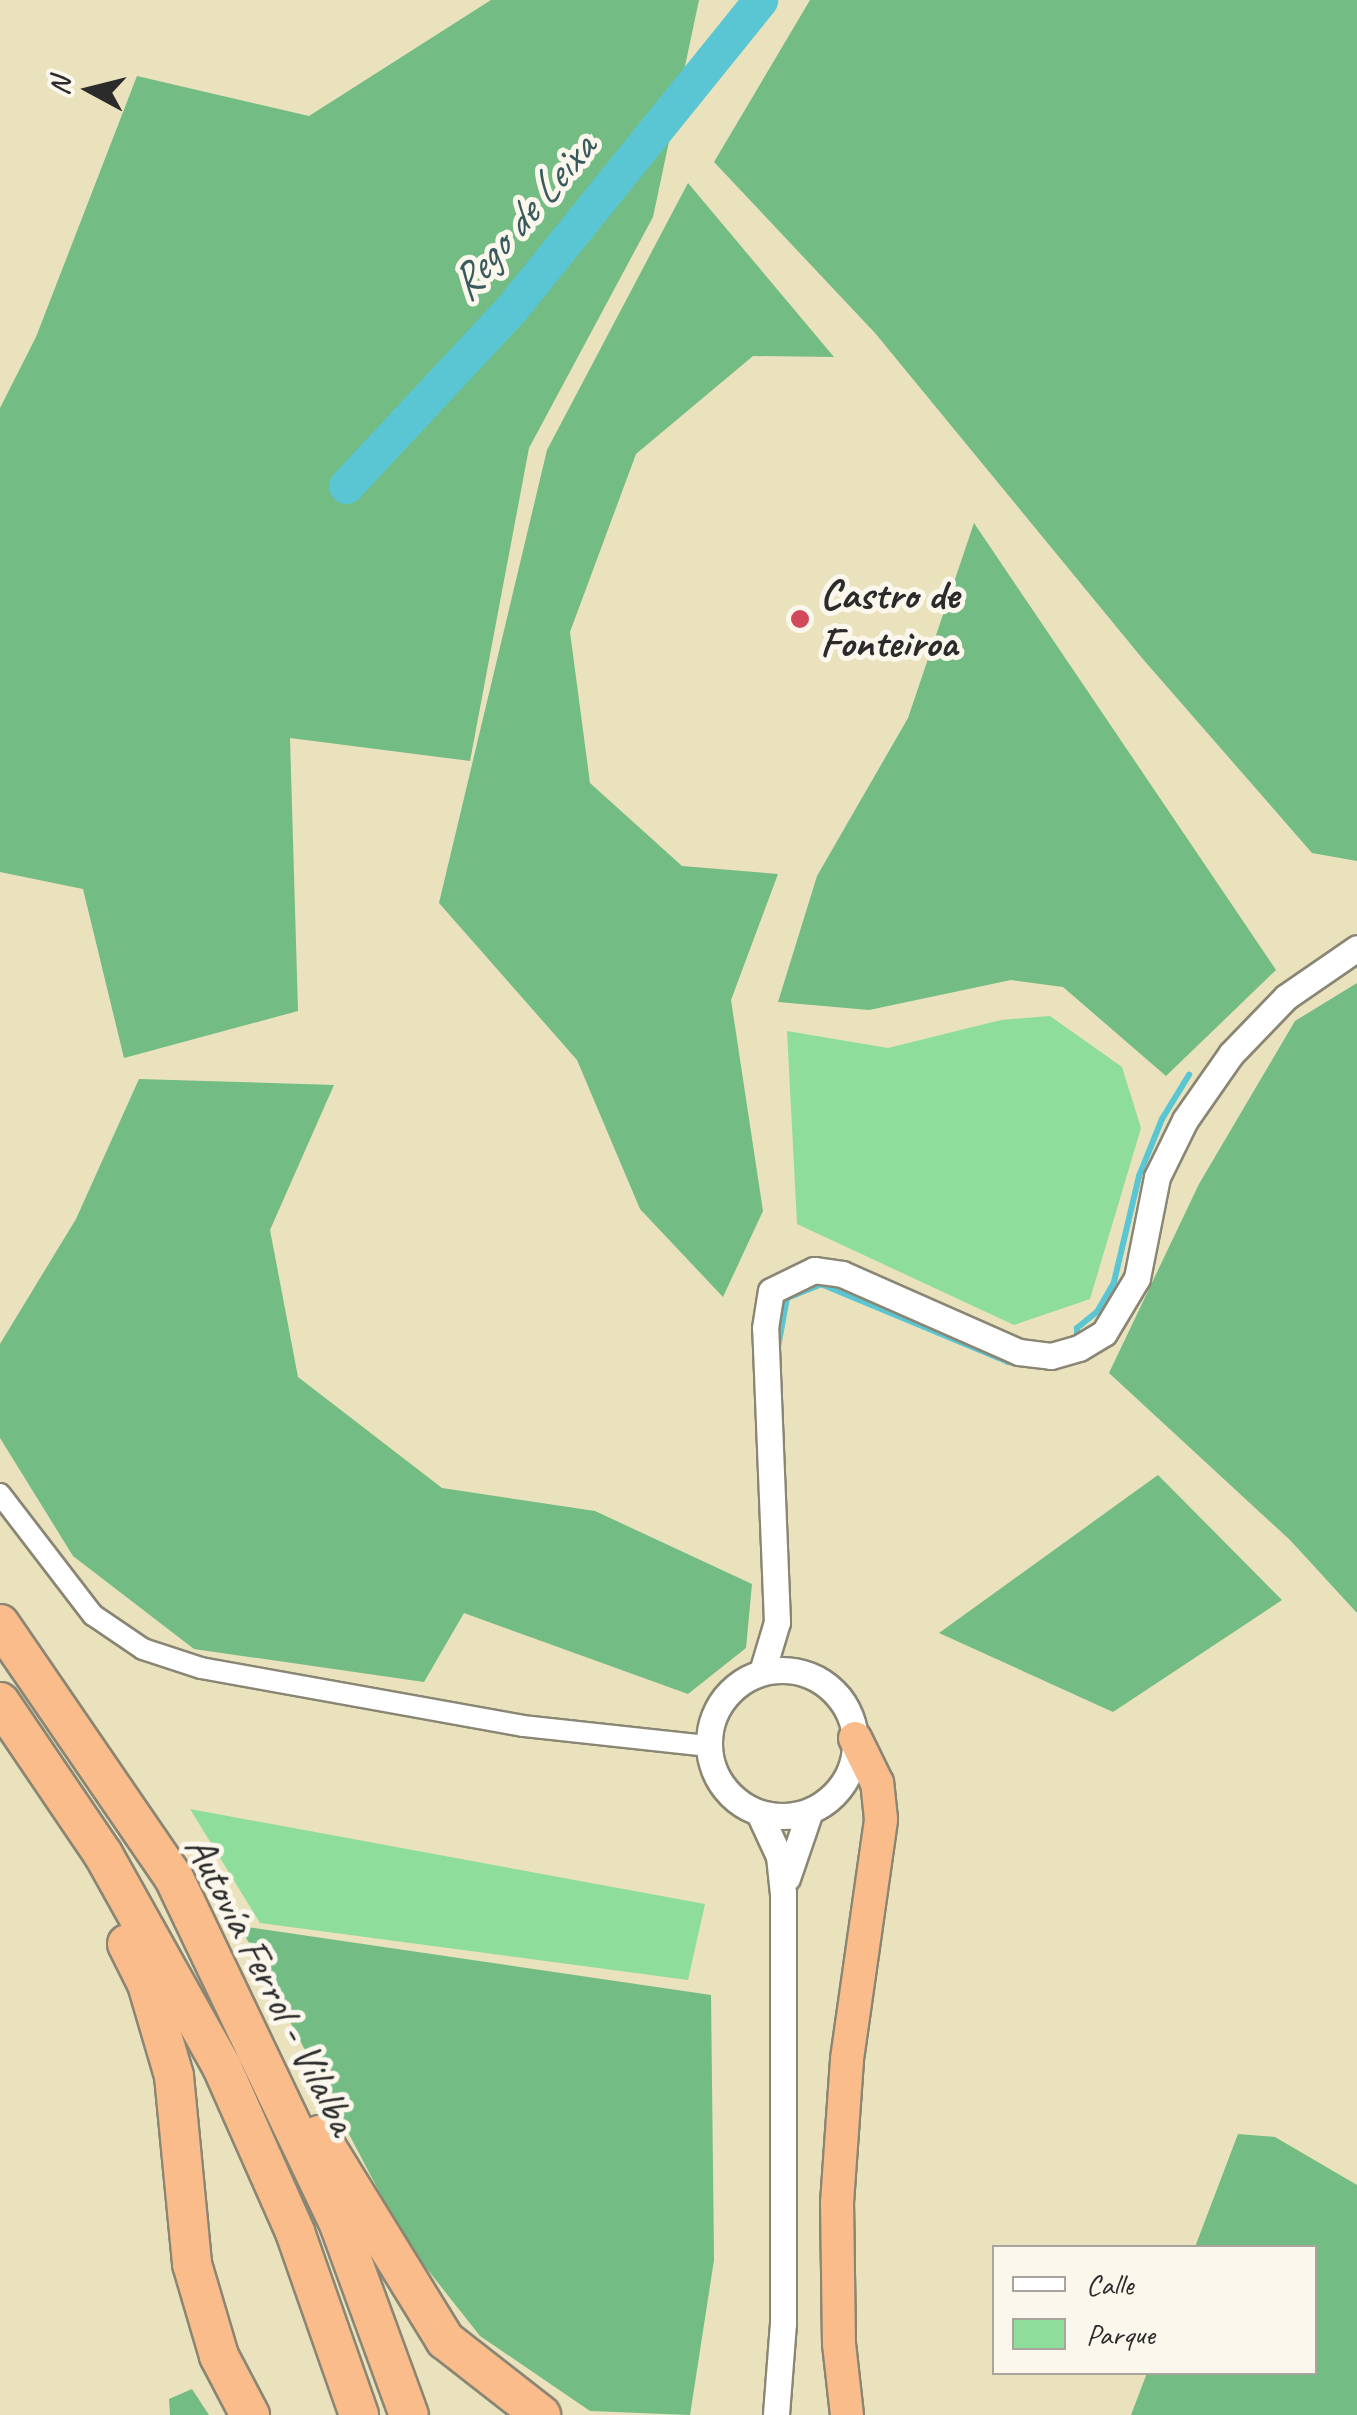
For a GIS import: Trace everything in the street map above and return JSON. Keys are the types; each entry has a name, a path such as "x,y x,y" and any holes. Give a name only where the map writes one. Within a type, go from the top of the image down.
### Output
{"highway":[{"name":"Autovía Ferrol - Vilalba","path":"0,1624 174,1878 339,2224 409,2415"},
{"name":"Autovía Ferrol - Vilalba","path":"0,1702 79,1816 222,2066 295,2232 360,2415"},
{"path":"847,2415 838,2344 837,2203 847,2059 881,1819 877,1783 855,1738"},
{"path":"79,1816 100,1890 146,1984 168,2058 192,2264 219,2356 250,2415"},
{"path":"228,1991 445,2340 541,2415"}],"street":[{"path":"776,2415 782,2324 784,1892 779,1856 759,1814 722,1787 708,1746 722,1700 762,1672 778,1622 765,1328 771,1291 814,1270 842,1274 1019,1352 1050,1356 1078,1348 1104,1333 1137,1278 1158,1176 1185,1120 1231,1054 1286,998 1357,948"},
{"path":"0,1494 93,1616 143,1650 201,1668 504,1723 708,1746"},
{"path":"778,1622 811,1676 847,1708 855,1738 844,1782 810,1812 784,1892"},
{"path":"762,1672 811,1676"},
{"path":"759,1814 810,1812"}],"green space":[{"path":"491,0 699,0 653,217 529,448 470,761 290,738 298,1011 124,1058 83,889 0,872 0,408 36,337 137,76 309,116"},
{"path":"810,0 1357,0 1357,861 1312,853 1142,658 875,333 714,162"},
{"path":"688,183 834,357 753,356 636,454 570,632 590,783 682,866 778,874 731,1000 763,1211 723,1297 640,1209 577,1060 439,903 547,450"},
{"path":"974,523 1276,970 1166,1076 1063,987 1011,980 869,1010 778,1002 817,876 908,718"},
{"path":"1357,983 1357,1613 1290,1540 1109,1373 1199,1184 1295,1021"},
{"path":"1050,1016 1122,1067 1141,1128 1090,1299 1014,1325 797,1224 787,1031 888,1048 1001,1020"},
{"path":"139,1079 334,1085 270,1230 298,1377 442,1488 595,1511 752,1584 746,1648 688,1694 464,1613 424,1682 194,1649 73,1556 0,1438 0,1344 76,1219"},
{"path":"1158,1475 1282,1600 1113,1712 939,1633"},
{"path":"190,1809 705,1904 688,1980 260,1923"},
{"path":"240,1926 711,1995 714,2260 690,2415 590,2411 480,2336 405,2241"},
{"path":"1238,2134 1275,2137 1357,2185 1357,2415 1131,2415 1146,2375 1317,2375 1317,2245 1196,2245"},
{"path":"192,2389 209,2415 170,2415 169,2399"}],"waterway":[{"name":"Rego de Leixa","path":"346,486 511,309 760,0"},
{"path":"1077,1342 1077,1328 1097,1312 1114,1282 1139,1176 1162,1119 1189,1075"},
{"path":"778,1347 787,1298 821,1284 1008,1362 1048,1367"}],"place":[{"name":"Castro de Fonteiroa","path":"800,619"}]}
